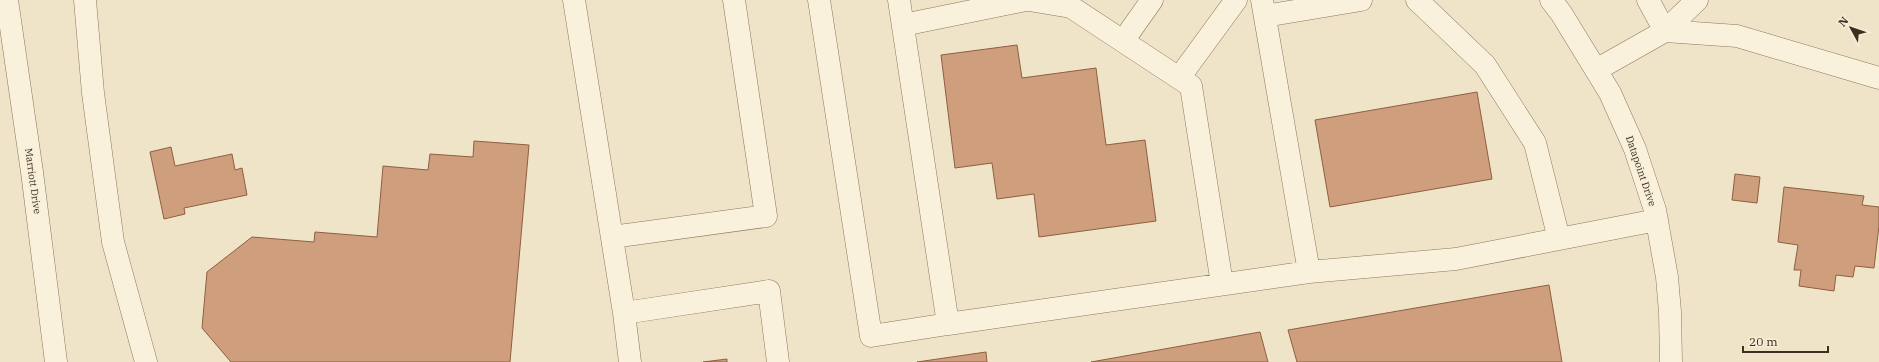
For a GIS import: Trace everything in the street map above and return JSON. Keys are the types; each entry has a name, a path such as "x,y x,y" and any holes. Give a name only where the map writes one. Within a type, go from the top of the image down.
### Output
{"street":[{"name":"Marriott Drive","path":"7,0 32,172 56,362"},
{"path":"85,0 93,93 113,242 146,362"},
{"path":"574,0 624,313 630,362"},
{"path":"612,237 766,216 734,0"},
{"path":"819,0 871,336 1309,272 1456,259 1657,220"},
{"path":"899,0 948,324"},
{"path":"903,25 1028,0 1074,3 1123,41 1191,86 1222,284"},
{"path":"1123,41 1152,0"},
{"path":"1179,78 1236,0"},
{"path":"1309,272 1263,8 1361,0"},
{"path":"1417,0 1485,65 1535,143 1560,239"},
{"name":"Datapoint Drive","path":"1551,0 1561,13 1610,92 1635,149 1657,220 1667,277 1670,312 1671,362"},
{"path":"1648,0 1666,31"},
{"path":"1596,70 1666,31 1697,0"},
{"path":"1666,31 1737,36 1879,78"},
{"path":"624,313 769,291 778,362"}],"building":[{"path":"1017,45 1022,78 1096,68 1106,145 1145,140 1156,221 1039,237 1034,194 997,199 992,163 955,168 941,55"},
{"path":"1477,92 1492,179 1330,207 1315,120"},
{"path":"474,141 529,145 510,362 231,362 202,328 207,272 252,237 314,242 315,232 377,237 383,166 428,170 430,154 473,157"},
{"path":"171,147 175,166 232,154 235,170 242,168 247,195 184,208 185,214 164,219 150,152"},
{"path":"1735,174 1760,177 1757,203 1732,200"},
{"path":"1784,187 1864,196 1862,205 1879,207 1879,226 1874,268 1855,266 1853,277 1836,275 1834,291 1799,286 1801,270 1794,270 1798,245 1778,242"},
{"path":"1549,285 1562,362 1297,362 1288,330"},
{"path":"1260,332 1268,362 1091,362"},
{"path":"986,352 987,362 917,362"},
{"path":"727,359 727,362 703,362"}]}
